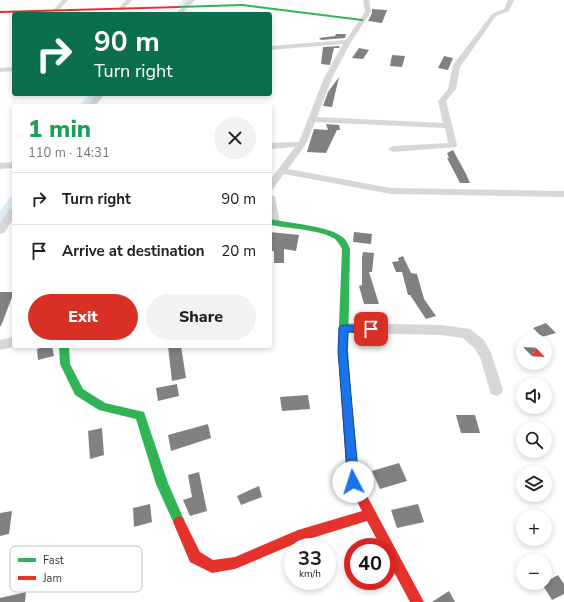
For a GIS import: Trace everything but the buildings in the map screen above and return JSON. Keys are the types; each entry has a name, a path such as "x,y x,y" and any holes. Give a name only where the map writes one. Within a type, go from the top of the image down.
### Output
{"street":[{"path":"56,10 65,0"},
{"path":"121,9 129,0"},
{"path":"180,12 192,0"},
{"path":"272,184 302,144 328,78 348,42 368,12 366,0"},
{"path":"393,149 453,145 442,101 452,89 456,67 494,14 507,10 511,0"},
{"path":"0,12 242,5 362,20"},
{"path":"272,48 348,42"},
{"path":"0,70 12,69"},
{"path":"92,104 99,96"},
{"path":"313,119 448,126"},
{"path":"272,146 302,144"},
{"path":"0,166 12,165"},
{"path":"282,171 391,191 564,194"},
{"path":"0,230 12,213"},
{"path":"272,223 302,227 335,234 342,239 346,249 342,351 353,482 417,602"},
{"path":"344,328 440,330 466,333 479,344 486,357 496,390"},
{"path":"0,345 12,342"},
{"path":"64,348 65,364 79,392 103,407 140,415 162,484 195,557 212,567 235,563 298,536 371,514"}],"waterway":[{"path":"180,6 187,0"},
{"path":"85,104 92,96"},
{"path":"0,219 12,202"}],"traffic: fast":[{"path":"178,7 242,5 362,20"},
{"path":"272,222 326,232 339,238 343,242 346,249 343,351 346,394"},
{"path":"64,348 65,364 79,392 103,407 140,415 162,484 179,522"}],"traffic: jam":[{"path":"0,12 178,7"},
{"path":"346,394 353,482 417,602"},
{"path":"179,522 195,557 212,567 235,563 298,536 371,514"}],"route":[{"path":"353,482 342,351 344,328 371,329"}]}
